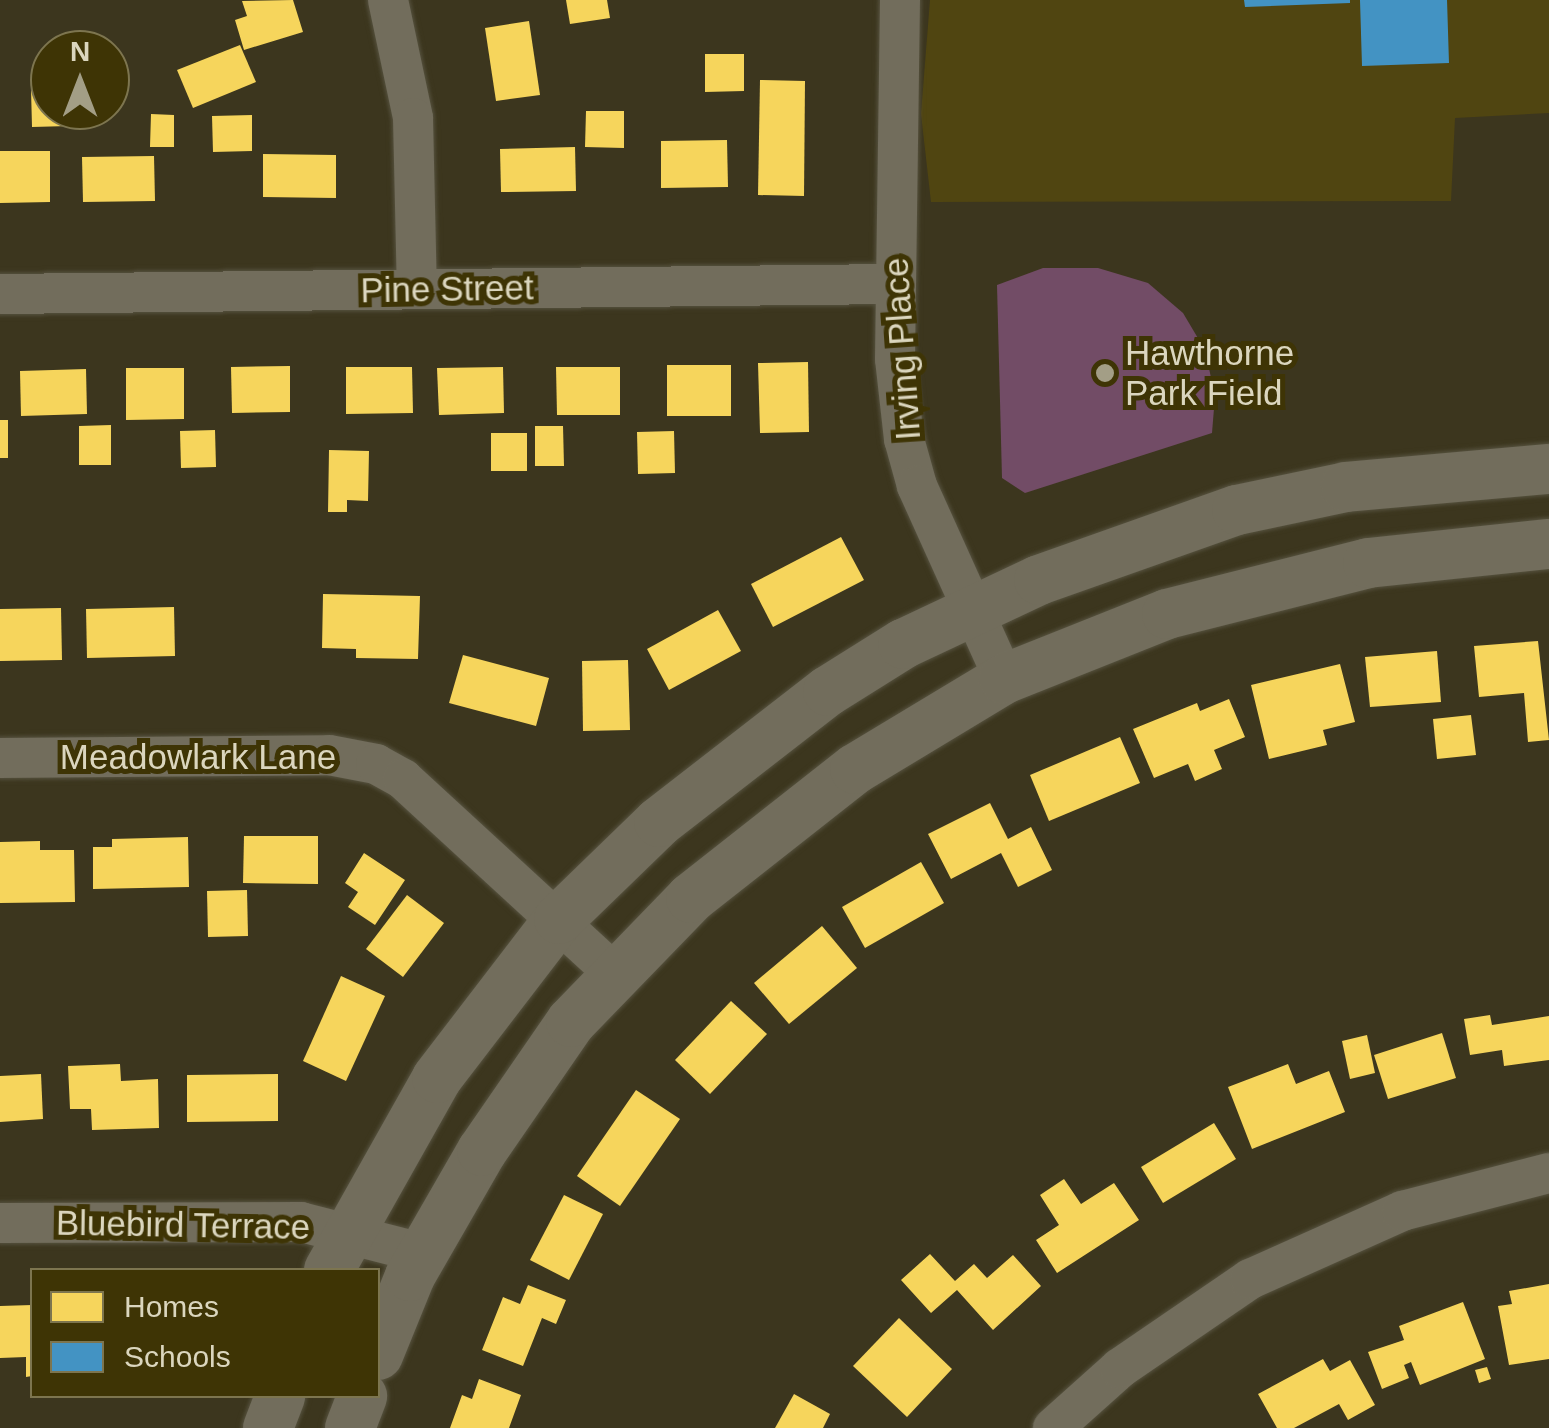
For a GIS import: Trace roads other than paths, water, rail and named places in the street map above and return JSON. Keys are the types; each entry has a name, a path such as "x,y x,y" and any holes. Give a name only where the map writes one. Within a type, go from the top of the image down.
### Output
{"street":[{"path":"388,0 413,118 416,289"},
{"name":"Irving Place","path":"900,0 895,284 904,439 971,611 1004,679"},
{"name":"Pine Street","path":"0,294 895,284"},
{"path":"338,1251 437,1078 558,919 659,822 750,747 903,644 1130,544 1237,510 1418,477 1549,469"},
{"path":"380,1351 422,1253 482,1150 571,1022 615,974 775,826 928,721 1004,679 1167,614 1292,578 1448,552 1549,544"},
{"name":"Meadowlark Lane","path":"0,758 357,758 402,780 615,974"},
{"path":"1052,1428 1120,1368 1250,1279 1402,1212 1549,1173"},
{"name":"Bluebird Terrace","path":"0,1223 270,1220 338,1251 422,1253"},
{"path":"268,1428 279,1398"},
{"path":"350,1428 361,1398"}],"place":[{"name":"Hawthorne Park Field","path":"1105,373"}]}
